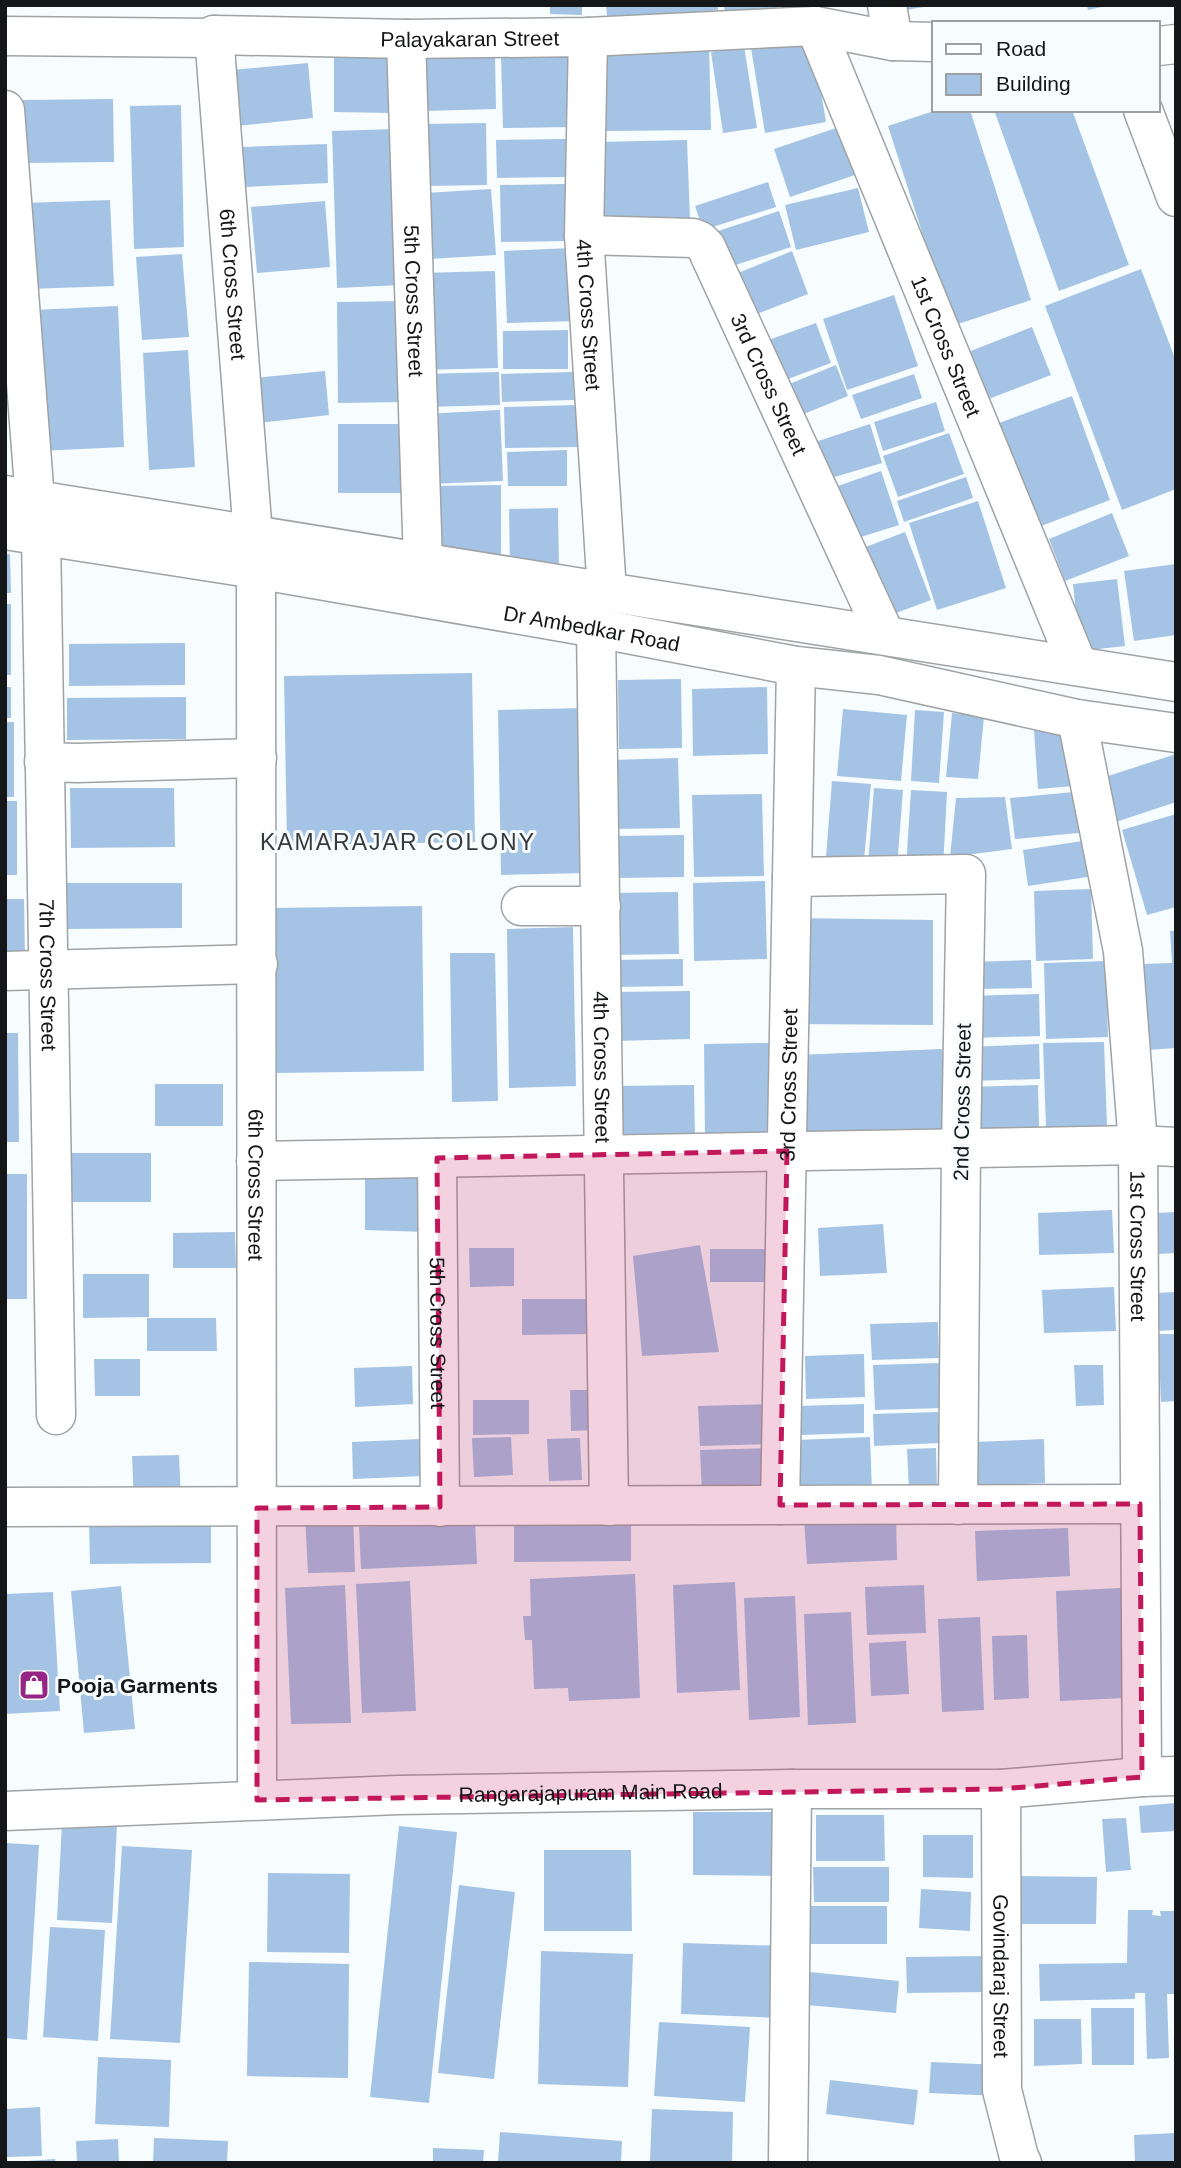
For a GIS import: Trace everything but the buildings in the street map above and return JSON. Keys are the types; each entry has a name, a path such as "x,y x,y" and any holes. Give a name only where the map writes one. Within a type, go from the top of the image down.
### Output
{"street":[{"name":"Palayakaran Street","path":"5,36 213,26 406,39 588,37 890,23 932,41"},
{"name":"6th Cross Street","path":"213,26 254,552 258,964 257,1800"},
{"name":"1st Cross Street","path":"816,26 1078,666"},
{"name":"4th Cross Street","path":"588,37 584,235 601,610 601,906 609,1506"},
{"name":"5th Cross Street","path":"406,39 423,563"},
{"name":"7th Cross Street","path":"5,110 22,515 44,762 56,1415"},
{"path":"1144,112 1176,197"},
{"name":"3rd Cross Street","path":"584,235 693,238 706,247 885,635"},
{"name":"Dr Ambedkar Road","path":"22,515 601,610 885,635 1176,682"},
{"name":"Dr Ambedkar Road","path":"254,552 423,563 796,666 879,675 1077,719 1176,733"},
{"name":"3rd Cross Street","path":"780,1505 796,666"},
{"name":"1st Cross Street","path":"1077,719 1122,951 1138,1145 1140,1504 1159,1777"},
{"path":"44,762 257,758"},
{"name":"2nd Cross Street","path":"792,877 966,874 958,1504"},
{"path":"521,906 601,906"},
{"path":"5,971 258,964"},
{"path":"256,1161 1138,1145 1176,1147"},
{"name":"5th Cross Street","path":"437,1158 440,1507"},
{"path":"5,1507 1140,1504"},
{"name":"Rangarajapuram Main Road","path":"5,1811 398,1795 1001,1788 1159,1777"},
{"name":"Govindaraj Street","path":"1001,1788 1002,2090 1022,2163"},
{"path":"788,2163 792,1789"}],"highlighted area":[{"path":"787,1151 780,1505 1140,1504 1142,1777 1001,1789 257,1800 257,1508 440,1507 437,1158"}],"place":[{"name":"Pooja Garments","path":"34,1685"}],"district":[{"name":"KAMARAJAR COLONY","path":"398,842"}]}
